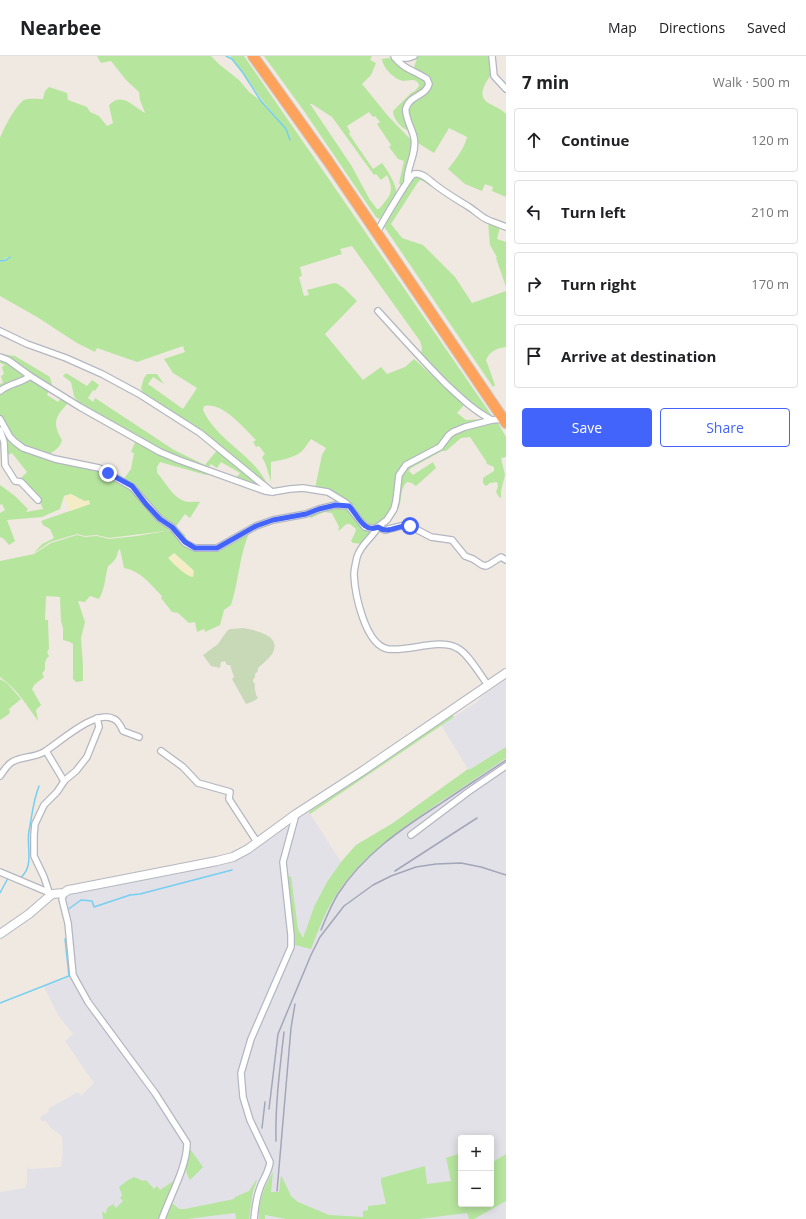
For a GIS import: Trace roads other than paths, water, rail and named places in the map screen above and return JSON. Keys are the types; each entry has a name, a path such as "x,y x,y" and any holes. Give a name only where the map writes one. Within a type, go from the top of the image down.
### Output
{"highway":[{"path":"253,56 505,420"}],"street":[{"path":"395,57 408,58 414,56"},
{"path":"492,56 494,76 506,89"},
{"path":"395,57 401,64 427,79 429,84 426,91 412,99 406,108 406,113 415,138 415,146 406,183"},
{"path":"377,234 381,224 406,183 412,175 420,174 485,219 506,227"},
{"path":"378,311 427,366 462,400 477,412 492,420"},
{"path":"0,330 27,344 66,358 102,374 139,394 200,433 272,492"},
{"path":"0,357 8,360 30,376 80,407 160,452 265,491 272,492 290,489 322,490 334,495 349,506 365,527 372,529 378,527 385,530 405,525 410,526 426,535 452,540 465,556 482,565 486,566 501,557 506,560"},
{"path":"0,391 11,384 26,379 30,376"},
{"path":"0,418 10,437 14,442 23,448 55,458 99,468 132,486 160,519 172,527 185,542 195,548 217,548 256,526 273,520 306,514 336,505 349,506"},
{"path":"488,685 466,655 458,648 436,644 404,649 379,646 368,631 358,606 354,575 357,556 360,550 378,527 387,520 394,509 398,479 404,467 440,447 453,432 471,425 492,420 505,420"},
{"path":"0,430 4,442 4,465 15,481 21,482 38,500"},
{"path":"0,872 50,893 64,893 68,890 227,858 244,851 296,814 367,768 506,673"},
{"path":"0,776 10,763 46,751 64,736 97,718 107,716 114,718 117,720 123,731 139,736"},
{"path":"50,893 34,856 34,829 41,808 57,792 64,781 76,771 86,757 99,727 97,718"},
{"path":"46,751 64,781"},
{"path":"161,751 183,767 198,783 203,786 230,792 230,799 257,842"},
{"path":"411,836 468,792 506,766"},
{"path":"254,1219 259,1189 270,1167 270,1162 250,1120 243,1097 241,1073 254,1033 291,947 283,862 296,814"},
{"path":"0,934 29,914 50,893"},
{"path":"64,893 62,899 68,923 73,975 75,980 88,1002 154,1093 187,1143 183,1164 173,1194 162,1219"}],"waterway":[{"path":"226,56 232,59 261,101 286,129 290,140"},
{"path":"0,261 6,260 10,257"},
{"path":"20,878 25,873 29,862 28,837 34,803 39,786"},
{"path":"66,911 81,900 92,901 94,907 130,895 140,894 232,870"},
{"path":"0,893 8,878"},
{"path":"0,1003 69,976 65,939 68,938"}],"railway":[{"path":"321,930 338,894 348,880 371,855 411,823 506,760"},
{"path":"395,871 477,818"},
{"path":"269,1109 278,1034 320,937 344,906 373,885 391,876 416,867 436,864 461,863 481,867 506,875"},
{"path":"277,1191 291,1028 295,1004"},
{"path":"276,1141 277,1100 284,1032"},
{"path":"262,1128 265,1102"}]}
